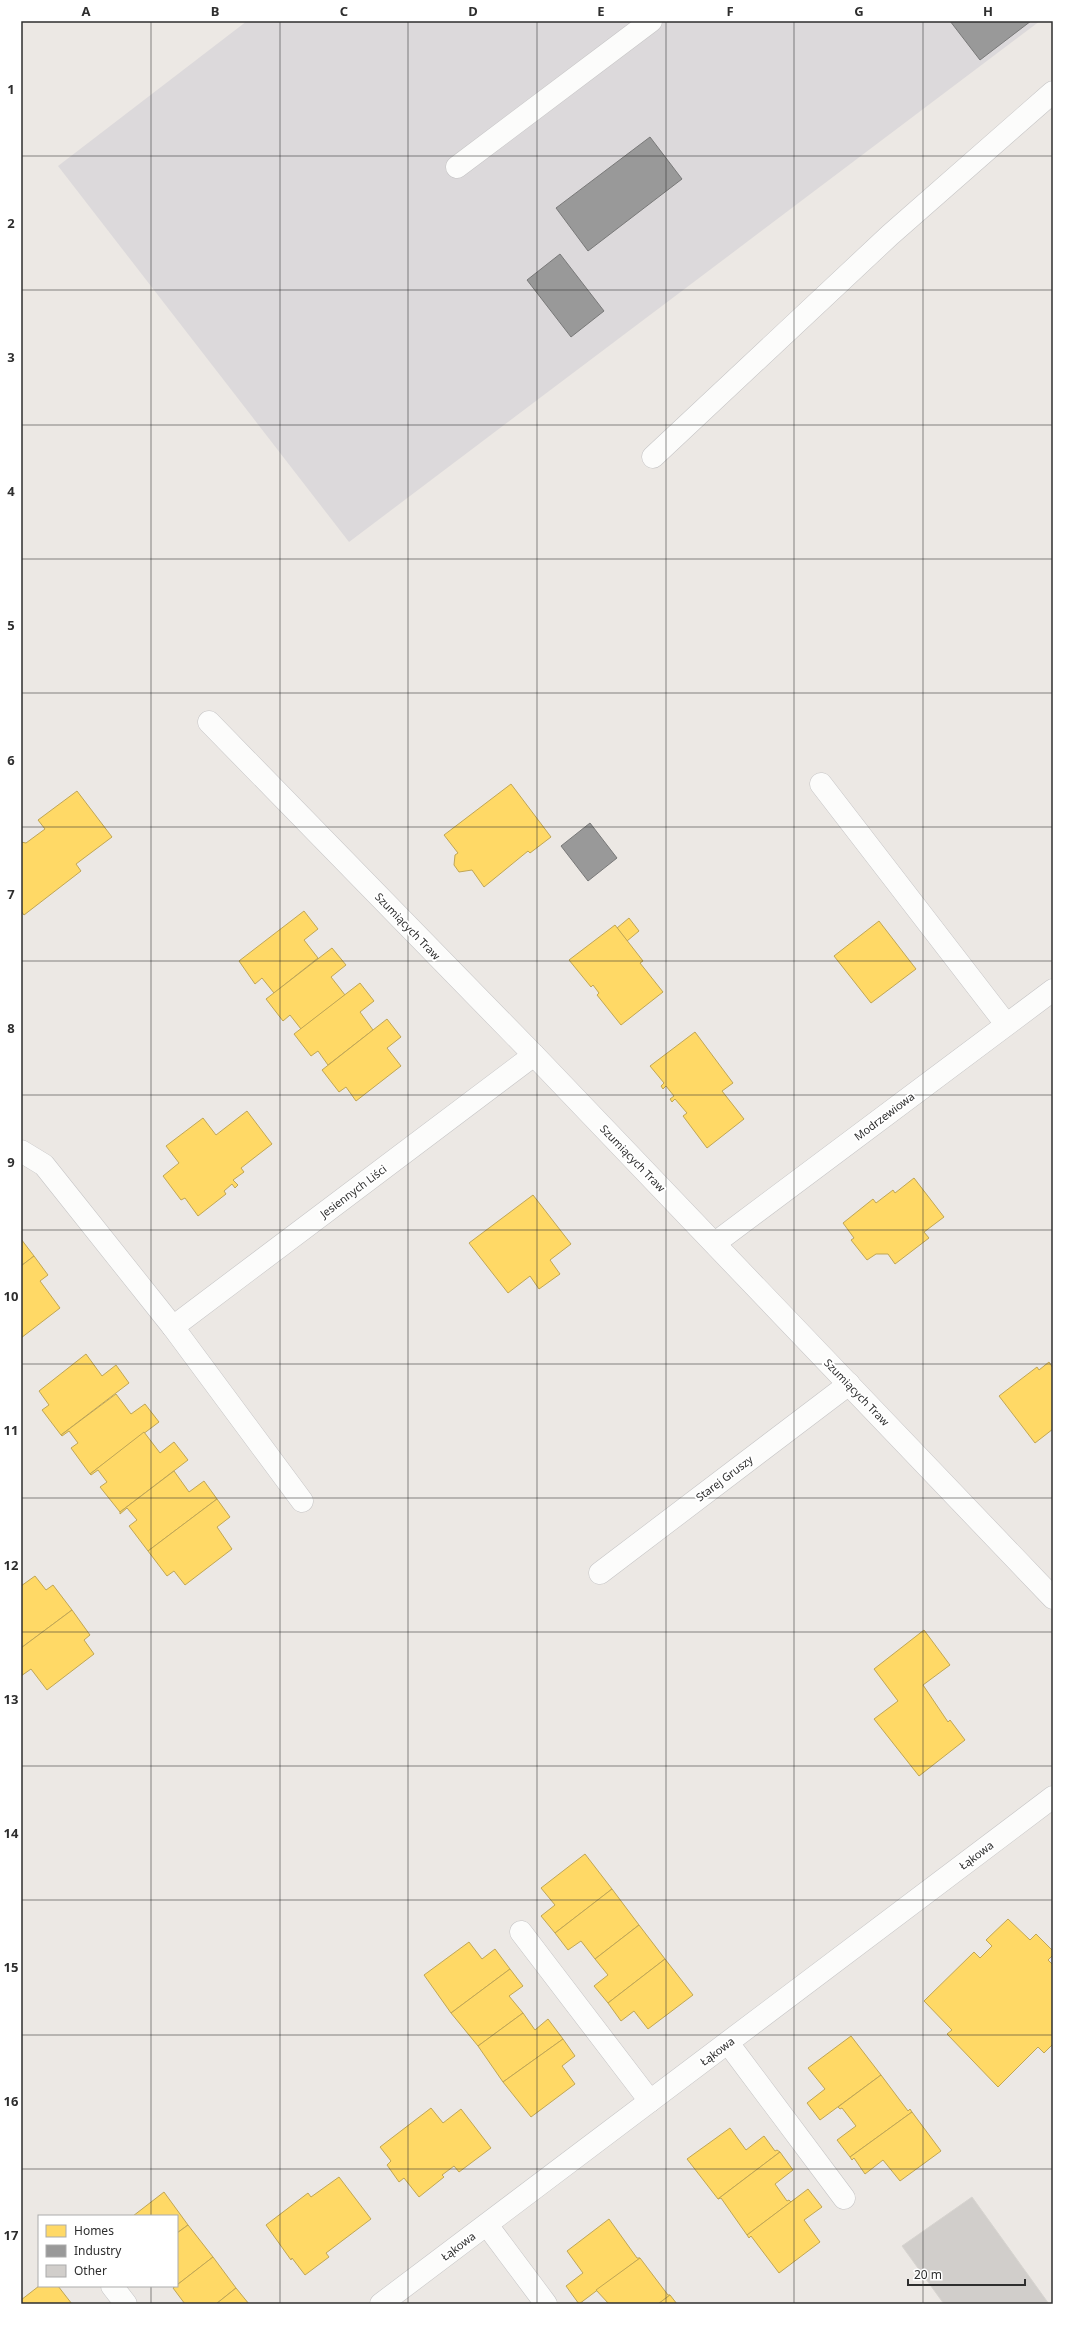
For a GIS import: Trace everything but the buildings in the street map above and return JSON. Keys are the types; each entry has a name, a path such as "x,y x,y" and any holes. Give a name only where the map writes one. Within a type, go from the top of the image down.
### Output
{"street":[{"path":"457,167 651,21"},
{"path":"653,457 890,235 1053,92"},
{"name":"Szumiących Traw","path":"210,722 715,1243 1053,1598"},
{"path":"821,784 1006,1024"},
{"name":"Modrzewiowa","path":"715,1243 1053,990"},
{"name":"Jesiennych Liści","path":"173,1327 534,1055"},
{"path":"21,1151 44,1165 173,1327 302,1501"},
{"name":"Starej Gruszy","path":"600,1573 849,1384"},
{"name":"Łąkowa","path":"381,2304 1053,1797"},
{"path":"521,1932 650,2101"},
{"path":"728,2043 844,2198"},
{"path":"487,2225 546,2304"},
{"path":"113,2287 126,2304"}],"shaded area":[{"path":"247,21 1040,21 349,542 58,166"}]}
